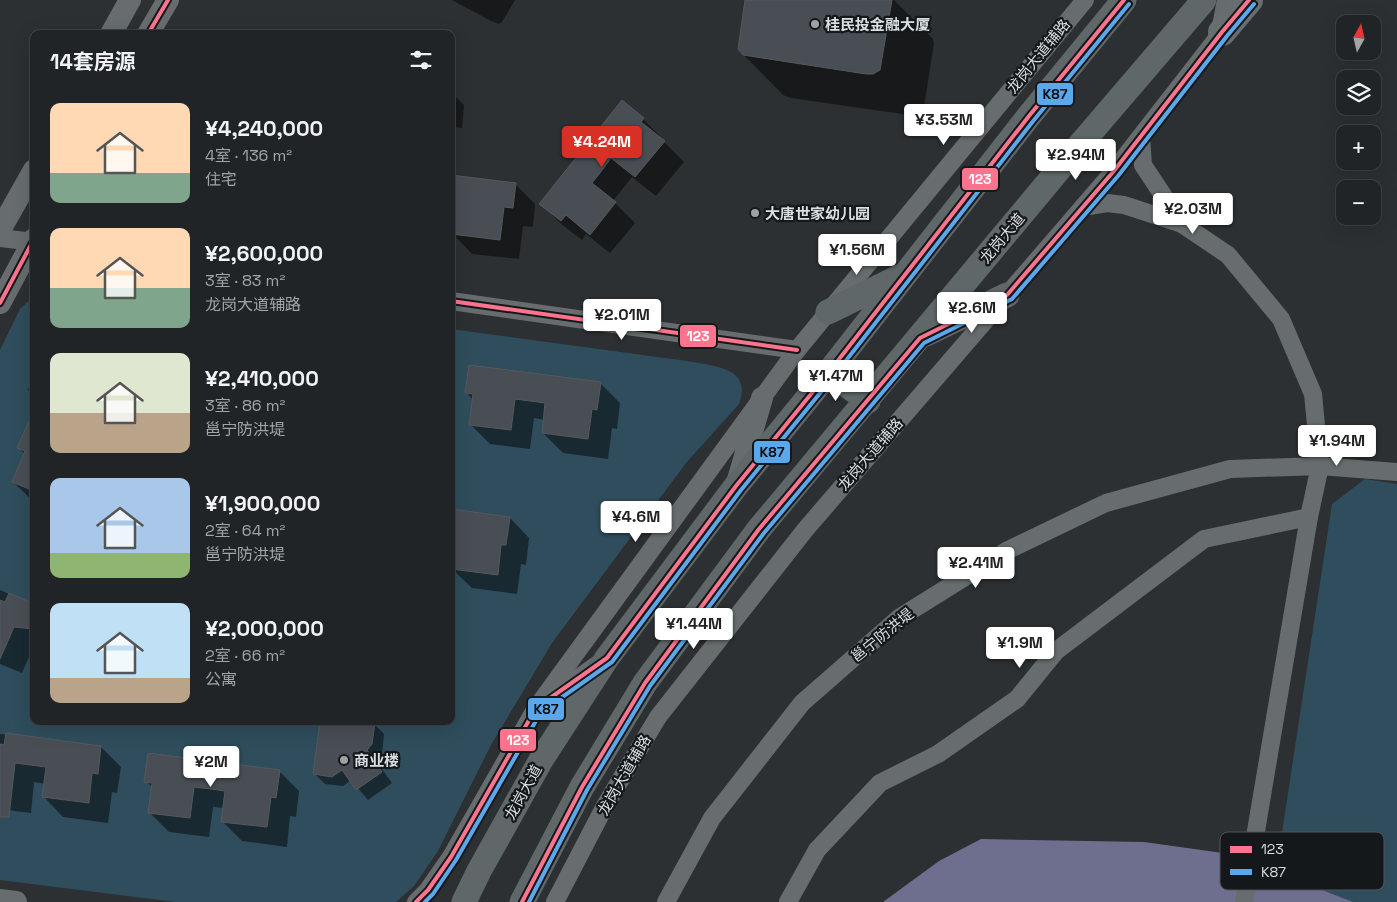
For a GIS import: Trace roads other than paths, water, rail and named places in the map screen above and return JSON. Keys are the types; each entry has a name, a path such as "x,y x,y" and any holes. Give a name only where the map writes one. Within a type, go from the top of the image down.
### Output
{"main road":[{"name":"龙岗大道","path":"464,902 479,871 541,760 607,658 736,486 829,372 1029,116 1124,0"},
{"name":"龙岗大道","path":"522,902 582,787 645,682 760,529 1204,0"},
{"path":"1222,32 1249,0"},
{"path":"828,312 904,275"},
{"path":"920,338 1007,295"},
{"path":"829,372 868,401"}],"street":[{"path":"112,30 130,0"},
{"path":"150,30 168,0"},
{"name":"龙岗大道辅路","path":"416,902 428,890 451,857 536,708 797,350 1085,0"},
{"path":"1222,32 1228,0"},
{"name":"龙岗大道辅路","path":"555,902 606,804 658,717 805,530 1083,207 1222,32"},
{"path":"1141,136 1143,165 1182,224"},
{"path":"0,230 30,177"},
{"path":"1083,207 1107,203 1124,205 1182,224 1228,255 1281,319 1313,394 1320,466 1309,517 1256,832"},
{"path":"0,238 30,241"},
{"path":"0,303 30,247"},
{"path":"455,302 797,350"},
{"path":"736,486 762,398"},
{"name":"邕宁防洪堤","path":"666,902 712,818 802,703 899,618 1008,550 1106,503 1230,469 1320,466 1397,472"},
{"path":"788,902 817,850 880,783 938,754 1017,699 1056,651 1204,539 1309,517"},
{"name":"龙岗大道辅路","path":"536,708 607,658"},
{"path":"0,900 16,902"}],"place":[{"name":"桂民投金融大厦","path":"815,24"},
{"name":"大唐世家幼儿园","path":"755,213"},
{"name":"商业楼","path":"344,760"}]}
